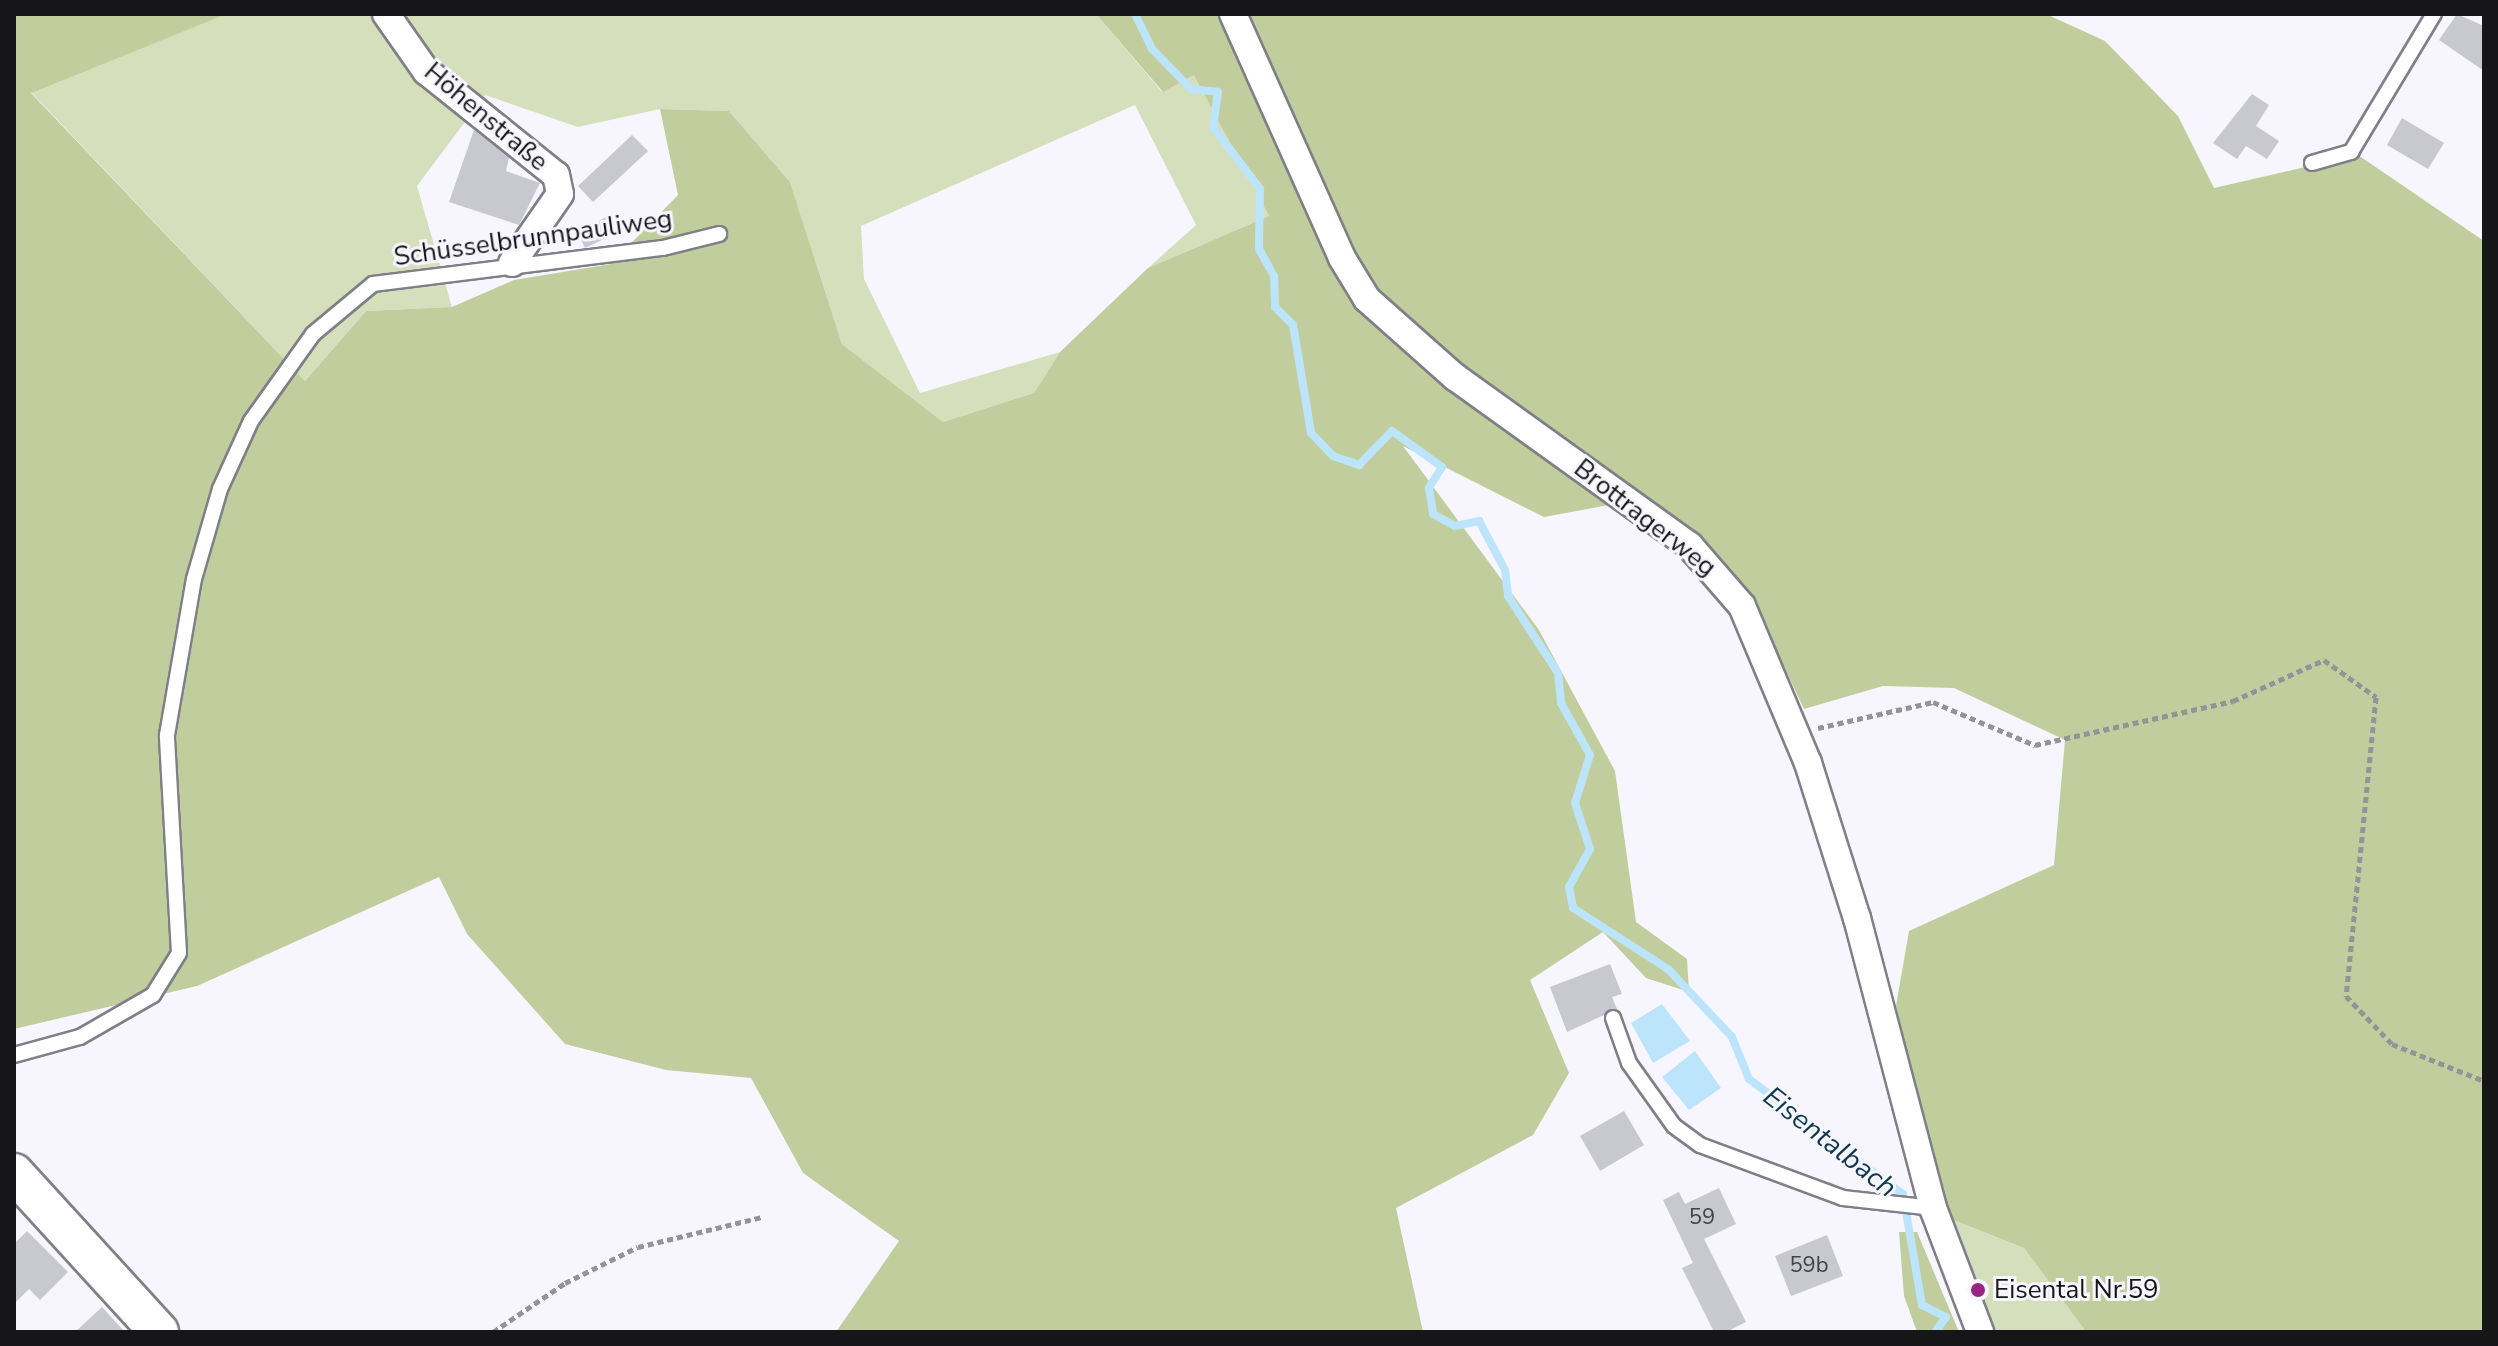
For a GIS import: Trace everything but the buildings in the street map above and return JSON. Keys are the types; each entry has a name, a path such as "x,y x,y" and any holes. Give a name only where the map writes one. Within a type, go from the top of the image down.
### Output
{"street":[{"name":"Höhenstraße","path":"386,14 426,71 556,175 560,194 512,263"},
{"name":"Brottragerweg","path":"1233,14 1342,258 1367,299 1455,377 1718,573 1742,606 1796,734 1857,918 1915,1208 1980,1332"},
{"path":"14,1173 159,1332"}],"lane":[{"path":"2312,163 2351,152 2434,14"},
{"name":"Schüsselbrunnpauliweg","path":"14,1055 80,1037 153,995 179,953 167,735 194,579 220,489 251,421 313,334 373,284 512,263 663,248 719,234"},
{"path":"1613,1018 1629,1063 1674,1126 1700,1145 1792,1183 1915,1208"}],"path":[{"path":"1796,734 1933,702 2035,745 2233,701 2324,660 2376,697 2346,996 2392,1044 2484,1081"},
{"path":"493,1332 565,1283 638,1247 762,1217"}],"green space":[{"path":"14,14 227,14 31,93 305,381 366,311 452,307 514,280 611,264 678,195 660,109 729,111 790,182 842,344 943,422 1034,393 1060,352 1148,268 1269,216 1194,75 1163,92 1096,14 2046,14 2105,41 2178,116 2214,188 2358,155 2484,241 2484,1332 2086,1332 2024,1248 1943,1216 1896,1006 1909,931 2054,865 2065,740 1954,688 1883,686 1804,709 1750,594 1689,535 1636,500 1544,517 1403,446 1539,630 1615,771 1636,922 1687,959 1689,992 1646,978 1603,932 1530,980 1569,1073 1533,1135 1396,1208 1423,1332 836,1332 899,1241 803,1173 751,1078 666,1070 565,1044 467,934 439,877 197,986 14,1029"},
{"path":"227,14 1096,14 1162,92 1194,74 1269,216 1148,268 1196,225 1135,105 861,226 864,279 920,393 1060,352 1034,393 943,422 842,344 790,182 729,111 660,109 578,127 485,95 417,186 452,307 366,311 305,381 31,92"},
{"path":"1943,1216 2024,1248 2086,1332 1988,1332"},
{"path":"1899,1232 1917,1232 1959,1332 1917,1332 1904,1296"}],"water":[{"path":"1662,1004 1690,1041 1653,1063 1631,1023"},
{"path":"1695,1051 1721,1088 1689,1110 1662,1077"}],"waterway":[{"name":"Eisentalbach","path":"1135,14 1152,49 1191,89 1218,92 1213,127 1260,189 1259,249 1274,276 1275,307 1293,325 1311,433 1333,456 1359,465 1392,431 1442,467 1429,488 1433,514 1455,526 1479,521 1505,570 1508,596 1558,673 1561,703 1590,755 1575,803 1590,849 1569,887 1573,908 1668,969 1732,1037 1749,1079 1903,1194 1922,1305 1946,1317 1935,1332"}],"place":[{"name":"Eisental Nr.59","path":"1978,1290"}]}
